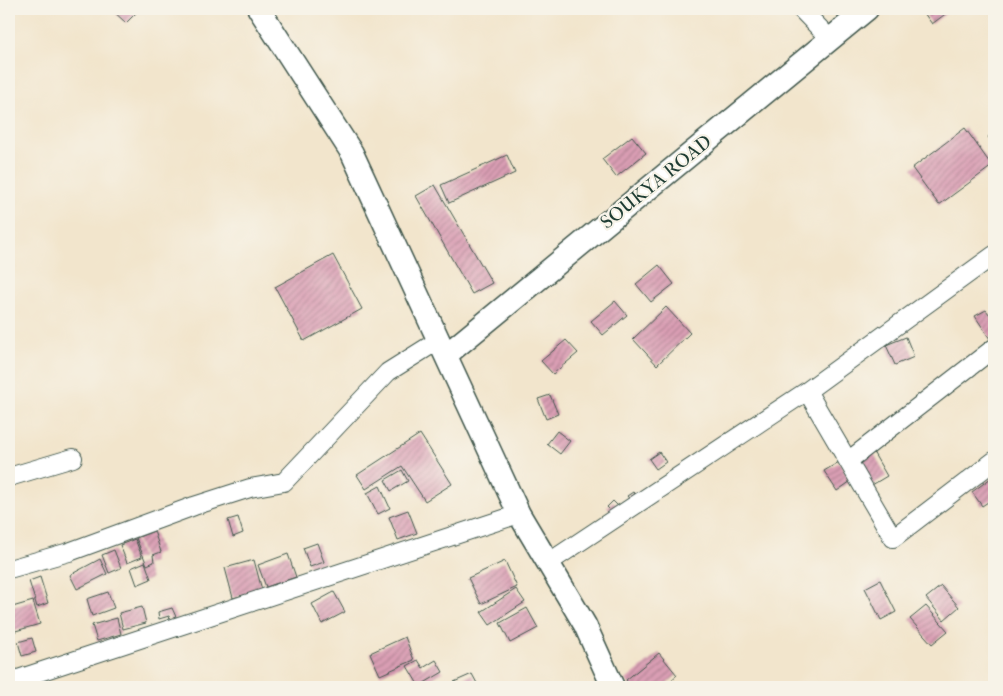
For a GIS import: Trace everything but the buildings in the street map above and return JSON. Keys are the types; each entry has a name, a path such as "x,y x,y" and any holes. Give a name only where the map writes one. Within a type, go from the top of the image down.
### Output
{"main road":[{"path":"259,9 352,153 519,514 585,625 613,687"},
{"name":"SOUKYA ROAD","path":"442,348 867,9"}],"street":[{"path":"801,9 830,39"},
{"path":"548,563 807,391 994,255"},
{"path":"9,569 68,552 194,506 250,488 284,482 388,372 442,348"},
{"path":"848,461 994,348"},
{"path":"807,391 893,538 994,461"},
{"path":"9,477 73,458"},
{"path":"9,682 519,514"}]}
